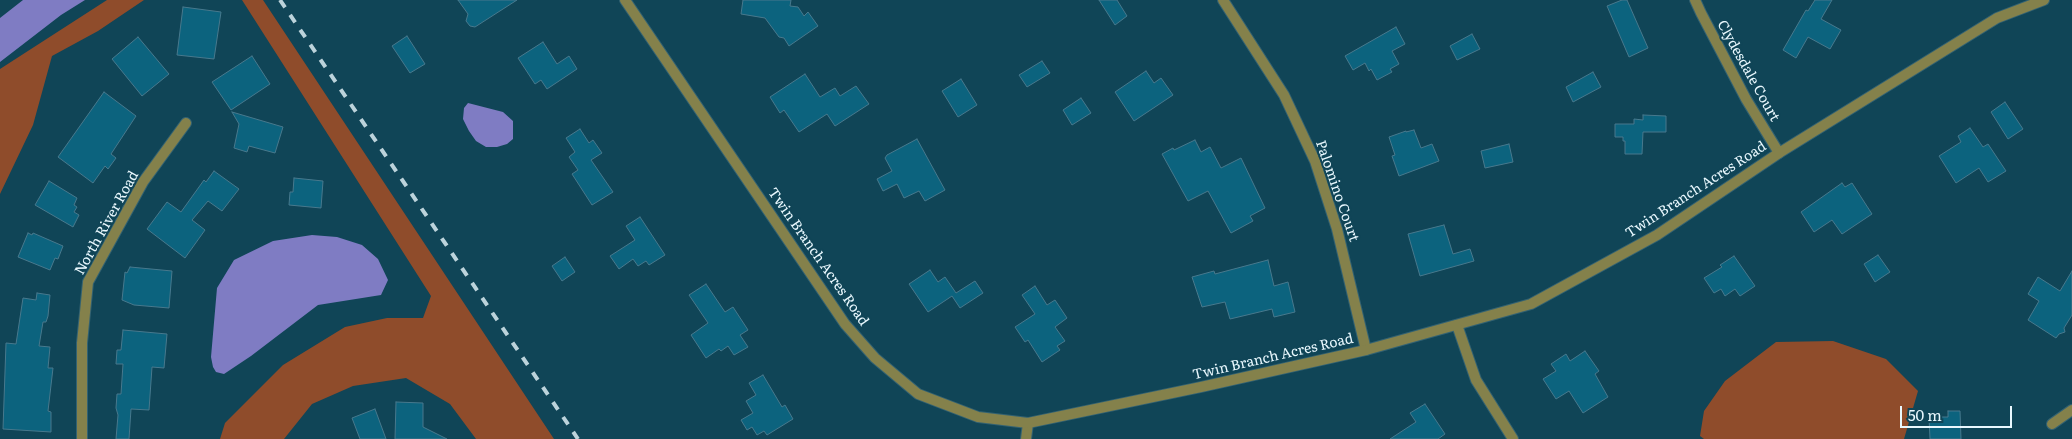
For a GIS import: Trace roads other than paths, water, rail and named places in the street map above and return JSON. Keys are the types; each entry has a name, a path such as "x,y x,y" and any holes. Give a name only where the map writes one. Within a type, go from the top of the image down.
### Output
{"street":[{"name":"Twin Branch Acres Road","path":"625,0 845,324 875,358 918,394 978,417 1028,423 1366,350 1531,304 1657,236 1779,153 1997,18 2044,0"},
{"name":"Palomino Court","path":"1223,0 1284,96 1315,161 1337,229 1366,350"},
{"name":"Clydesdale Court","path":"1696,0 1700,13 1746,99 1779,153"},
{"name":"North River Road","path":"82,439 82,343 88,282 143,182 186,122"},
{"path":"1457,325 1476,380 1513,439"},
{"path":"2052,424 2072,410"},
{"path":"1026,439 1028,423"}],"railway":[{"path":"280,0 578,439"}]}
